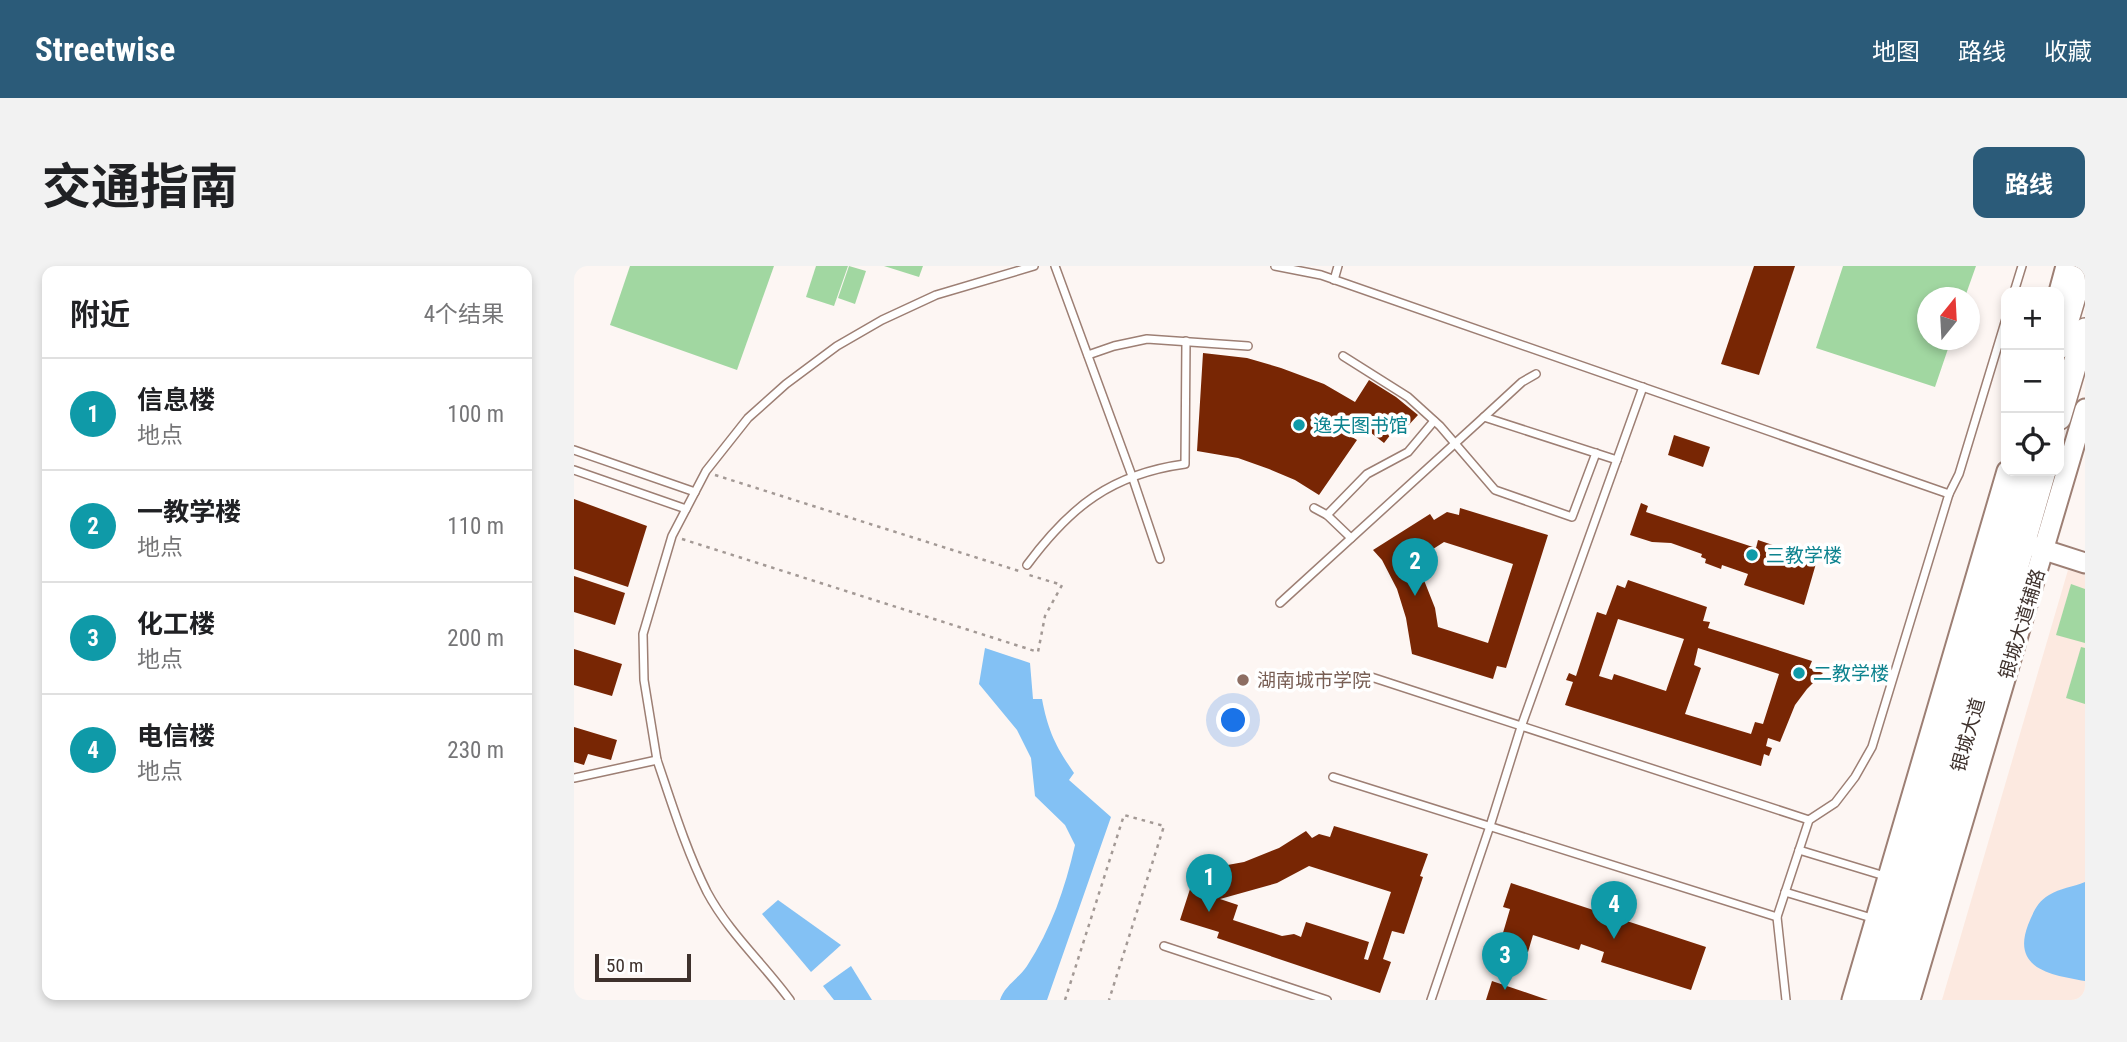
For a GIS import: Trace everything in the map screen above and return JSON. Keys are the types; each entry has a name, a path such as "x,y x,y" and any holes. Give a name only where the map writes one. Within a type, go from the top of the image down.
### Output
{"main road":[{"path":"2064,330 2083,266"},
{"path":"2060,413 2085,330"},
{"name":"银城大道","path":"1871,1000 1905,883 2024,544 2023,476"},
{"name":"银城大道","path":"1892,1000 2043,476"}],"street":[{"path":"2060,287 2066,266"},
{"name":"银城大道辅路","path":"1910,1000 2024,544 2085,409"},
{"path":"1852,1000 2006,476"},
{"path":"2024,544 2085,562"}],"lane":[{"path":"790,1000 740,942 708,893 679,826 657,760 644,680 643,634 672,536 706,471 748,418 786,384 837,346 882,320 936,295 1034,266"},
{"path":"1055,266 1160,559"},
{"path":"1275,266 1308,269 1949,494"},
{"path":"1334,280 1338,266"},
{"path":"2016,287 2022,266"},
{"path":"1786,1000 1787,989 1777,917 1785,892 1809,820 1835,803 1872,747 1949,494 1959,474 2001,335"},
{"path":"1088,355 1147,339 1248,345"},
{"path":"1027,565 1049,535 1071,513 1099,493 1132,476 1157,468 1185,464 1186,341"},
{"path":"1343,355 1408,397 1434,421 1495,490 1572,517 1595,453"},
{"path":"1280,603 1522,382 1536,374"},
{"path":"1431,1000 1521,727 1643,387"},
{"path":"1484,417 1617,460"},
{"path":"1327,515 1367,474 1408,452 1434,421"},
{"path":"574,450 695,492"},
{"path":"574,470 686,509"},
{"path":"1314,508 1327,515 1351,538"},
{"path":"1362,674 1809,820"},
{"path":"574,778 657,760"},
{"path":"1333,777 1777,917"},
{"path":"1800,850 1905,883"},
{"path":"1785,892 1893,925"},
{"path":"1164,946 1327,1000"}],"path":[{"path":"672,536 1038,652 1045,616 1062,585 706,471"},
{"path":"1065,1000 1124,815 1164,826 1109,1000"}],"shaded area":[{"path":"2068,570 2085,575 2085,1000 1942,1000"}],"green space":[{"path":"630,266 774,266 737,370 610,325"},
{"path":"816,266 848,266 834,306 806,297"},
{"path":"849,266 866,271 855,304 838,298"},
{"path":"884,266 923,266 919,277"},
{"path":"1843,266 1976,266 1969,287 1917,287 1917,350 1948,350 1935,387 1816,348"},
{"path":"2071,584 2085,589 2085,643 2056,635"},
{"path":"2081,647 2085,648 2085,704 2066,698"}],"water":[{"path":"985,648 1030,663 1033,699 1042,699 1054,738 1074,773 1069,780 1111,817 1047,1000 1000,1000 1005,990 1027,966 1043,938 1062,893 1075,845 1065,825 1035,796 1031,758 1017,730 979,684"},
{"path":"2085,882 2085,981 2048,973 2038,968 2025,952 2024,940 2028,925 2041,901 2058,891"},
{"path":"778,900 841,945 811,972 762,914"},
{"path":"851,966 872,1000 834,1000 823,986"}],"building":[{"path":"1754,266 1795,266 1759,375 1721,364"},
{"name":"逸夫图书馆","path":"1203,353 1247,358 1281,368 1324,384 1355,402 1369,380 1418,415 1405,429 1399,424 1384,443 1361,425 1352,437 1357,440 1319,495 1295,480 1269,469 1238,458 1197,451"},
{"path":"1674,435 1710,447 1703,467 1668,455"},
{"path":"574,499 647,526 628,587 574,569"},
{"name":"三教学楼","path":"1641,503 1648,506 1646,512 1756,548 1758,540 1817,560 1804,605 1744,585 1748,574 1722,565 1721,569 1705,563 1706,559 1701,557 1702,554 1671,543 1652,542 1630,535"},
{"path":"1460,508 1548,535 1506,668 1497,666 1493,679 1412,654 1406,618 1397,589 1382,560 1373,550 1430,514 1434,520 1447,512 1459,515","holes":["1444,542 1513,564 1488,643 1438,627 1435,608 1416,560"]},
{"path":"574,576 625,593 615,625 574,612"},
{"name":"二教学楼","path":"1628,580 1707,607 1703,621 1710,622 1708,628 1812,661 1809,668 1823,673 1795,705 1780,742 1768,738 1766,746 1772,748 1769,756 1764,754 1761,766 1565,705 1573,682 1566,680 1569,673 1576,676 1597,612 1606,615 1617,585 1625,588","holes":["1618,619 1684,639 1666,691 1614,674 1612,680 1599,676","1698,648 1779,674 1763,724 1755,722 1751,734 1685,714 1701,668 1694,665"]},
{"path":"574,649 622,664 612,696 574,685"},
{"path":"574,727 617,740 611,760 588,754 584,765 574,762"},
{"path":"1334,826 1428,854 1404,934 1392,931 1383,959 1391,962 1380,993 1217,938 1219,932 1180,920 1190,889 1200,891 1203,883 1213,880 1211,868 1244,862 1279,848 1306,831 1312,838 1319,834 1330,837","holes":["1309,866 1391,892 1368,960 1364,959 1369,942 1306,922 1301,937 1294,934 1282,936 1233,920 1238,905 1220,899 1277,883"]},
{"path":"1511,883 1706,947 1691,990 1601,962 1604,952 1581,944 1579,950 1533,935 1528,952 1500,943 1510,909 1503,907"},
{"path":"1492,981 1548,1000 1486,1000"}],"place":[{"name":"逸夫图书馆","path":"1299,425"},
{"name":"三教学楼","path":"1752,555"},
{"name":"一教学楼","path":"1415,596"},
{"name":"二教学楼","path":"1799,673"},
{"name":"湖南城市学院","path":"1243,680"},
{"name":"信息楼","path":"1209,912"},
{"name":"电信楼","path":"1614,939"},
{"name":"化工楼","path":"1505,990"}]}
